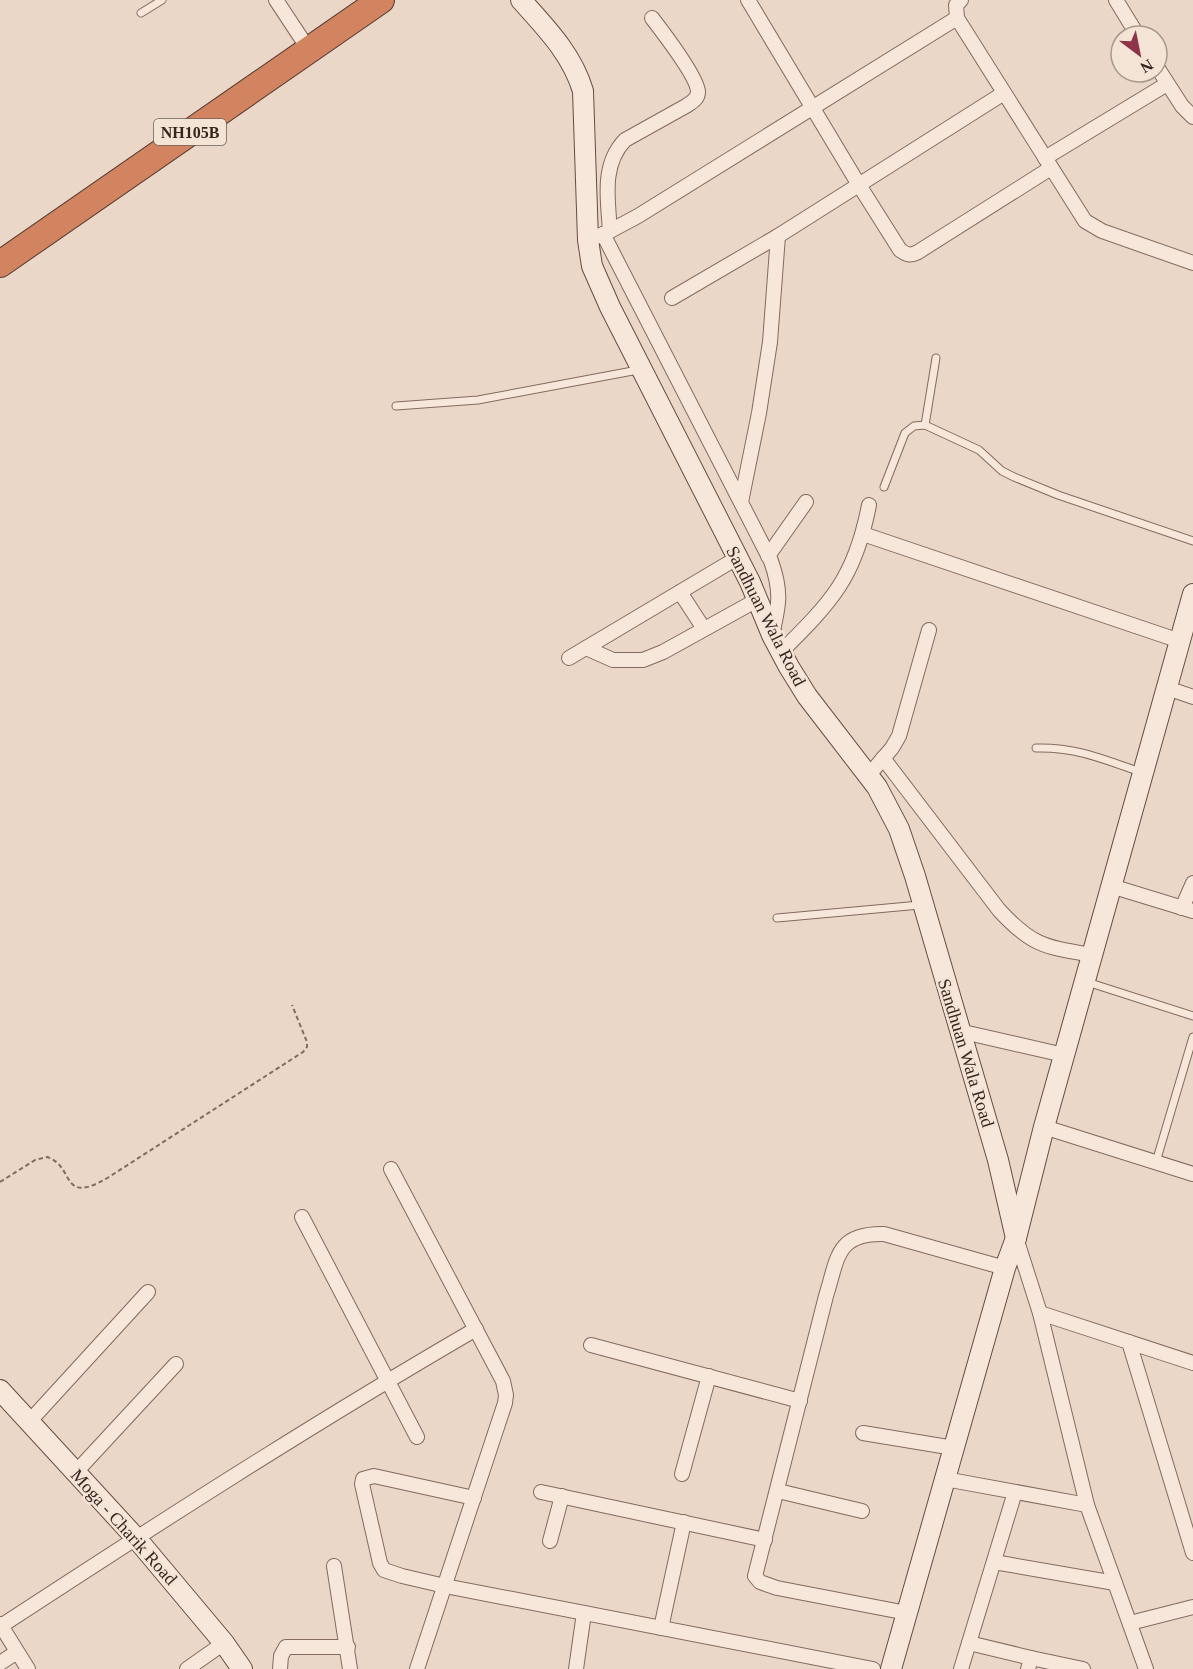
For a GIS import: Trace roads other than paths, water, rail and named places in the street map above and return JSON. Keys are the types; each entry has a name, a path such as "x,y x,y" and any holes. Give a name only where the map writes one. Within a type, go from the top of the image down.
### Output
{"highway":[{"name":"NH105B","path":"0,264 381,0"}],"street":[{"path":"276,0 309,50"},
{"name":"Sandhuan Wala Road","path":"521,0 553,36 578,72 583,91 600,235 592,266 641,370 737,558 776,644 807,696 877,787 899,829 998,1160 1016,1238"},
{"path":"748,0 858,185 900,250 906,254 911,255 1167,84 1182,106 1193,117"},
{"path":"961,0 956,5 957,18 1079,214 1091,226 1193,263"},
{"path":"1116,0 1131,24"},
{"path":"652,18 690,73 698,93 696,99 686,106 625,140 617,148 607,176 600,235 741,502 776,574 779,594 776,644"},
{"path":"600,235 957,18"},
{"path":"672,298 778,236 1004,93"},
{"path":"741,502 759,413 770,342 778,236"},
{"path":"768,556 807,502"},
{"path":"776,644 819,614 836,593 850,570 863,534 869,505"},
{"path":"863,534 1180,641"},
{"path":"569,658 737,558"},
{"path":"680,592 704,629"},
{"path":"891,1669 1005,1268 1016,1238 1044,1126 1193,594"},
{"path":"586,648 612,660 643,660 663,652 757,600"},
{"path":"868,776 892,748 904,723 929,630"},
{"path":"1167,688 1193,697"},
{"path":"883,758 999,910 1016,928 1034,942 1092,955"},
{"path":"1111,886 1188,910 1193,883"},
{"path":"959,1031 1064,1055"},
{"path":"1044,1126 1193,1174"},
{"path":"391,1169 503,1381 506,1395 506,1403 417,1669"},
{"path":"302,1217 417,1437"},
{"path":"907,1613 777,1588 760,1582 756,1578 826,1296 839,1254 845,1244 856,1237 868,1234 884,1234 1005,1268"},
{"path":"1016,1238 1040,1313 1087,1505 1146,1669"},
{"path":"29,1422 148,1293"},
{"path":"1040,1313 1193,1363"},
{"path":"28,1669 1,1625 135,1538 387,1381 476,1329"},
{"path":"1129,1342 1193,1553"},
{"path":"591,1344 800,1401"},
{"path":"75,1473 176,1364"},
{"path":"682,1474 709,1376"},
{"name":"Moga - Charik Road","path":"0,1390 135,1538 224,1644 242,1669"},
{"path":"864,1433 954,1448"},
{"path":"474,1498 374,1476 368,1476 362,1480 380,1563 384,1570 445,1586 873,1669"},
{"path":"945,1479 1087,1505"},
{"path":"778,1491 862,1511"},
{"path":"541,1492 765,1540"},
{"path":"961,1669 1015,1492"},
{"path":"550,1542 562,1496"},
{"path":"661,1628 684,1522"},
{"path":"994,1562 1115,1583"},
{"path":"334,1566 350,1669"},
{"path":"1130,1623 1193,1607"},
{"path":"576,1669 584,1613"},
{"path":"969,1643 1029,1664 1083,1669"},
{"path":"187,1669 224,1644"},
{"path":"280,1669 281,1656 286,1647 348,1647"},
{"path":"0,1663 17,1652"}],"lane":[{"path":"141,13 162,0"},
{"path":"925,425 936,358"},
{"path":"396,406 478,400 641,370"},
{"path":"884,488 904,433 914,426 925,425 979,450 1002,471 1014,477 1058,495 1193,541"},
{"path":"1036,748 1078,750 1143,773"},
{"path":"777,918 923,904"},
{"path":"1084,981 1193,1016"},
{"path":"1156,1162 1193,1037"}]}
